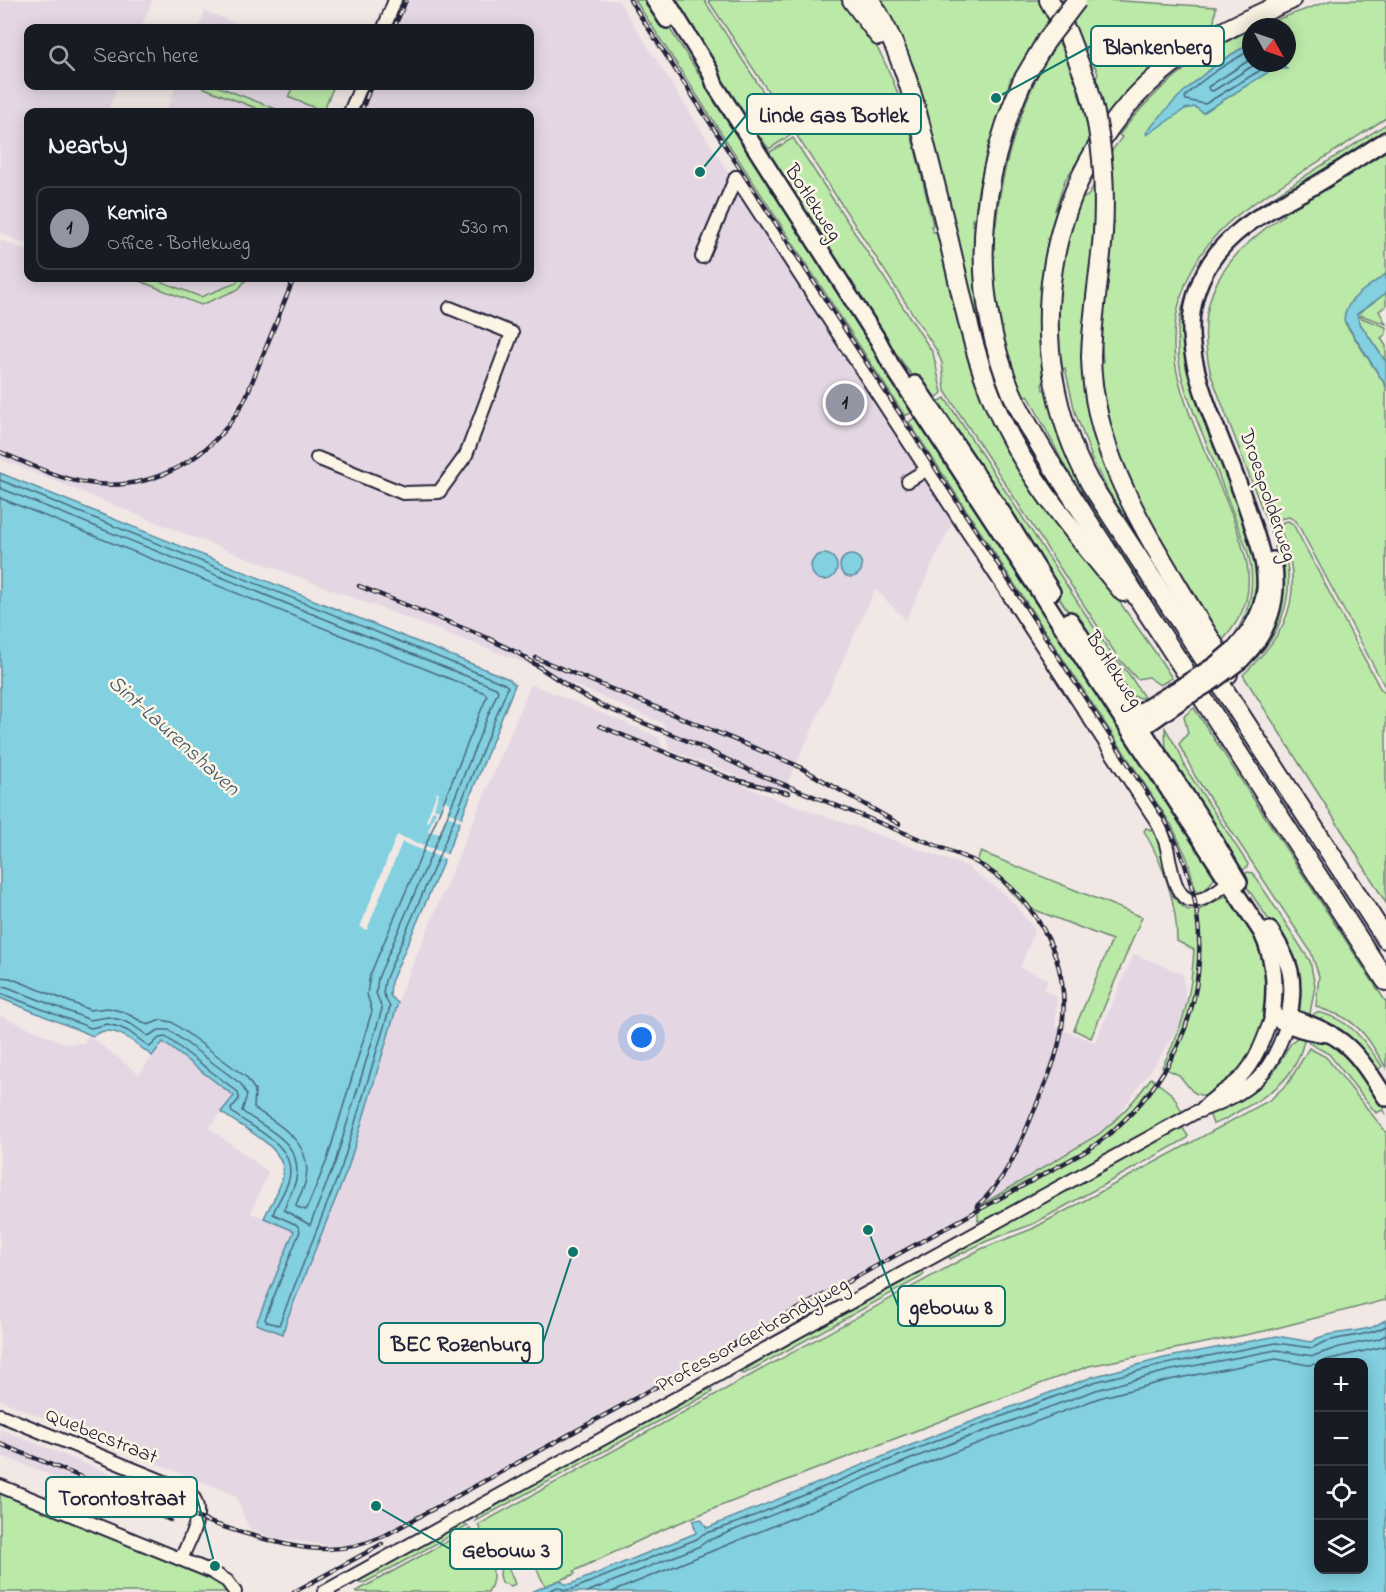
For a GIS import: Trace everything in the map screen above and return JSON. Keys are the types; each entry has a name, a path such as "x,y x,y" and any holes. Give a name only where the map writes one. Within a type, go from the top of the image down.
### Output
{"highway":[{"path":"852,0 874,28 897,69 922,131"},
{"path":"870,0 900,58 922,131 983,376 999,415 1041,490 1173,654"},
{"path":"1049,0 1073,47 1088,86 1096,116 1101,151 1104,213 1091,357 1091,380 1097,417 1121,484 1139,521 1226,668 1249,728"},
{"path":"1077,0 1046,41 1023,80 1005,123 990,174 984,223 984,285 988,314 1003,369 1018,405 1053,467 1386,981"},
{"path":"1291,0 1217,34 1176,60 1122,112 1099,144 1071,201 1055,250 1048,340 1056,400 1067,434 1085,475 1130,548 1158,587 1386,939"}],"main road":[{"name":"Botlekweg","path":"654,0 703,75 715,86"},
{"name":"Botlekweg","path":"666,0 710,71 715,86 878,340 890,363 1134,725 1204,823 1270,949 1275,989 1272,1016"},
{"name":"Droespolderweg","path":"1134,725 1237,654 1263,633 1270,620 1275,592 1275,572 1265,534 1207,384 1200,351 1200,316 1209,286 1232,249 1245,237 1305,191 1386,140"},
{"name":"Botlekweg","path":"1232,880 1285,954 1293,978 1288,1021"},
{"path":"1272,1016 1319,1027 1340,1038 1356,1053 1386,1098"}],"street":[{"path":"386,24 395,0"},
{"path":"352,108 359,90"},
{"path":"702,257 736,177 1156,822 1165,841 1174,879 1180,893 1191,900 1199,900 1232,880"},
{"path":"316,458 403,493 439,492 466,455 512,333 450,308"},
{"path":"909,482 926,470"},
{"name":"Professor Gerbrandyweg","path":"1200,1111 1209,1100 1239,1079 1259,1050 1272,1016"},
{"name":"Professor Gerbrandyweg","path":"324,1592 793,1332 1200,1111 1214,1107 1249,1088 1267,1071 1281,1045 1288,1021"},
{"name":"Quebecstraat","path":"0,1415 189,1492 196,1502 197,1515 181,1559"},
{"path":"0,1486 181,1559 221,1577 236,1592"}],"shaded area":[{"path":"0,0 152,0 143,24 24,24 24,90 116,90 109,108 24,108 24,242 0,233"},
{"path":"406,0 618,0 952,523 906,620 875,589 783,793 669,750 664,724 520,661 193,537 0,459 0,240 24,249 24,282 534,282 534,108 365,108 371,90 534,90 534,24 397,24"},
{"path":"205,11 238,24 200,24"},
{"path":"174,90 332,90 325,108 168,108"},
{"path":"531,684 659,737 664,753 776,799 966,866 1007,896 1035,929 1020,968 1048,979 1044,990 1057,997 1055,1027 1095,1042 1134,954 1183,974 1187,1014 1156,1063 1109,1128 1008,1191 374,1538 345,1545 328,1545 273,1538 249,1528 235,1495 0,1400 0,1016 67,1044 84,1043 88,1035 139,1074 163,1042 234,1096 209,1128 268,1172 251,1213 294,1230 256,1324 269,1329 287,1325 286,1322 402,990"},
{"path":"0,1429 118,1477 112,1493 176,1518 174,1524 0,1455"}],"green space":[{"path":"635,0 651,0 917,410 905,416"},
{"path":"675,0 704,0 791,135 769,149 761,138 757,140"},
{"path":"708,0 844,0 876,45 893,80 913,142 933,232 953,231 874,0 1107,0 1216,7 1214,22 1166,55 1115,105 1065,180 1055,210 1088,196 1111,152 1122,137 1119,135 1133,118 1162,87 1213,50 1242,34 1242,72 1296,72 1296,18 1281,18 1332,0 1386,0 1386,118 1235,217 1199,257 1181,296 1174,338 1179,381 1195,427 1233,518 1247,564 1248,587 1244,606 1241,615 1223,640 1165,547 1127,473 1117,448 1109,416 1100,362 1103,362 1102,348 1082,361 1083,374 1150,547 1146,549 1110,494 1090,456 1075,412 1065,368 1042,384 1043,390 1046,390 1064,446 1076,471 1103,520 1150,593 1146,596 1069,481 1070,476 1028,395 990,419 1172,678 1160,685 1148,677 1137,679 1119,659 945,391 942,363 937,351 797,136 823,119 829,127 834,124 833,120 840,116 831,101 819,109 823,115 795,132","holes":["1057,38 1088,50 1092,67 1095,66 1098,74 1082,104 1078,93 1081,92 1064,48 1062,49","1011,78 1035,81 1010,151 1001,187 996,225 972,225 988,147"]},
{"path":"209,90 227,90 273,108 256,108"},
{"path":"291,90 332,90 324,108 316,108 288,97"},
{"path":"1386,124 1386,132 1231,231 1186,316 1240,502 1256,566 1256,586 1249,617 1231,643 1250,598 1250,562 1183,383 1178,351 1178,329 1182,308 1198,268 1224,233 1240,218"},
{"path":"793,138 933,353 942,393 931,402 882,334 768,160 770,152"},
{"path":"1386,145 1386,274 1351,301 1345,323 1386,386 1386,689 1296,521 1289,517 1279,519 1277,523 1288,574 1286,604 1267,645 1246,667 1243,663 1272,631 1282,602 1283,581 1273,538 1211,375 1206,348 1206,323 1209,302 1217,282 1244,247 1284,215 1283,213"},
{"path":"142,282 162,282 201,297 237,282 244,282 239,289 201,305"},
{"path":"1386,293 1386,306 1379,311 1386,324 1360,315 1359,317 1386,327 1386,334 1381,338 1386,346 1386,362 1359,322 1357,314"},
{"path":"945,398 1112,655 1129,674 1145,699 1129,695 1113,680 933,405"},
{"path":"920,414 1214,871 1214,879 1205,890 1196,891 1187,858 1172,826 909,422"},
{"path":"1288,521 1293,524 1380,688 1386,694 1386,903 1243,675 1267,650 1289,610 1292,594 1290,559 1280,527 1283,522"},
{"path":"1194,708 1386,1002 1386,1068 1368,1039 1357,1027 1343,1017 1316,1006 1319,976 1311,952 1195,776 1179,744 1188,733 1184,716"},
{"path":"1165,728 1179,751 1186,769 1248,864 1238,874 1166,753"},
{"path":"1146,828 1157,832 1173,896 1183,907 1188,910 1199,910 1225,896 1233,899 1263,940 1270,1014 1243,1069 1214,1093 1205,1096 1192,1091 1179,1075 1162,1067 1176,1038 1185,1010 1194,950 1177,941 1172,898 1163,870 1144,831"},
{"path":"981,852 1142,917 1091,1038 1074,1030 1112,940 1025,906 1002,882 976,863"},
{"path":"1248,872 1253,873 1310,961 1315,986 1309,1019 1302,1015 1297,1007 1275,929 1240,877"},
{"path":"1317,1012 1348,1025 1362,1039 1382,1066 1378,1070 1352,1040 1342,1033 1313,1022 1314,1014"},
{"path":"1305,1035 1297,1062 1282,1082 1263,1097 1227,1119 1213,1124 1209,1113 1243,1096 1267,1080 1294,1040"},
{"path":"1310,1036 1333,1042 1345,1050 1368,1081 1386,1115 1383,1110 1376,1113 1329,1054 1309,1043"},
{"path":"1309,1048 1326,1057 1386,1132 1386,1300 1265,1331 1089,1366 723,1505 662,1530 574,1571 575,1574 545,1586 533,1561 514,1554 504,1557 515,1584 511,1586 502,1583 501,1565 478,1525 981,1249 1032,1229 1270,1100 1289,1082"},
{"path":"1151,1078 1173,1095 1182,1112 998,1216 978,1221 978,1207 1099,1134 1127,1108"},
{"path":"1182,1127 1188,1136 1186,1139 1033,1224 987,1241 950,1259 949,1256"},
{"path":"923,1271 924,1274 921,1277 744,1374 740,1373 785,1345"},
{"path":"711,1388 712,1392 476,1521 478,1514"},
{"path":"0,1493 218,1581 228,1592 0,1592"},
{"path":"463,1522 468,1526 366,1582 360,1583 359,1581"},
{"path":"470,1529 485,1551 492,1567 492,1584 488,1592 355,1592"}],"water":[{"path":"1242,48 1242,72 1268,72 1203,113 1195,107 1185,109 1147,135 1146,133 1157,119 1181,94"},
{"path":"1386,274 1386,293 1357,314 1359,322 1386,362 1386,386 1344,320 1345,312 1354,299"},
{"name":"Sint-Laurenshaven","path":"0,473 509,679 515,685 448,851 391,982 390,996 398,1003 348,1168 283,1334 256,1324 294,1231 264,1218 280,1186 283,1175 282,1165 278,1155 261,1139 221,1112 234,1096 163,1042 152,1056 124,1036 108,1031 93,1036 0,998"},
{"path":"824,554 833,558 837,567 833,576 824,580 815,576 811,567 815,558"},
{"path":"851,555 859,558 862,566 859,574 851,577 843,574 840,566 843,558"},
{"path":"1386,1320 1386,1592 531,1592 560,1580 565,1584 571,1584 696,1533 693,1521 701,1519 707,1528 936,1435 1092,1377 1164,1358 1277,1336 1311,1342 1332,1334 1373,1327"}],"pier":[{"path":"437,792 439,793 434,808 439,810 443,800 450,803 447,812 464,819 463,822 447,816 440,834 428,831 436,811 433,810 428,822 426,821"},
{"path":"397,835 449,855 447,860 402,842 367,930 360,927"}],"railway":[{"path":"396,24 406,0"},
{"path":"99,1478 195,1517 281,1543 308,1548 333,1549 356,1546 377,1539 1088,1150 1126,1118 1157,1082 1179,1043 1193,1001 1199,957 1197,911 1185,865 1165,820 630,0"},
{"path":"363,108 369,90"},
{"path":"0,452 61,477 108,485 132,483 156,477 178,467 199,454 233,419 246,397 292,282"},
{"path":"359,586 495,641"},
{"path":"489,639 518,653 602,706 695,744 753,772 972,860 994,873 1013,889 1043,929 1054,952 1061,976 1062,1027 1050,1071 1017,1151 996,1186 977,1206"},
{"path":"536,658 796,765 899,824"},
{"path":"600,726 729,778 788,793"},
{"path":"0,1444 106,1487"},
{"path":"95,1489 170,1520"},
{"path":"294,1592 382,1544"}],"place":[{"name":"Blankenberg","path":"996,98"},
{"name":"Linde Gas Botlek","path":"700,172"},
{"name":"Kemira","path":"845,403"},
{"name":"gebouw 8","path":"868,1230"},
{"name":"BEC Rozenburg","path":"573,1252"},
{"name":"Gebouw 3","path":"376,1506"},
{"name":"Torontostraat","path":"215,1566"}]}
